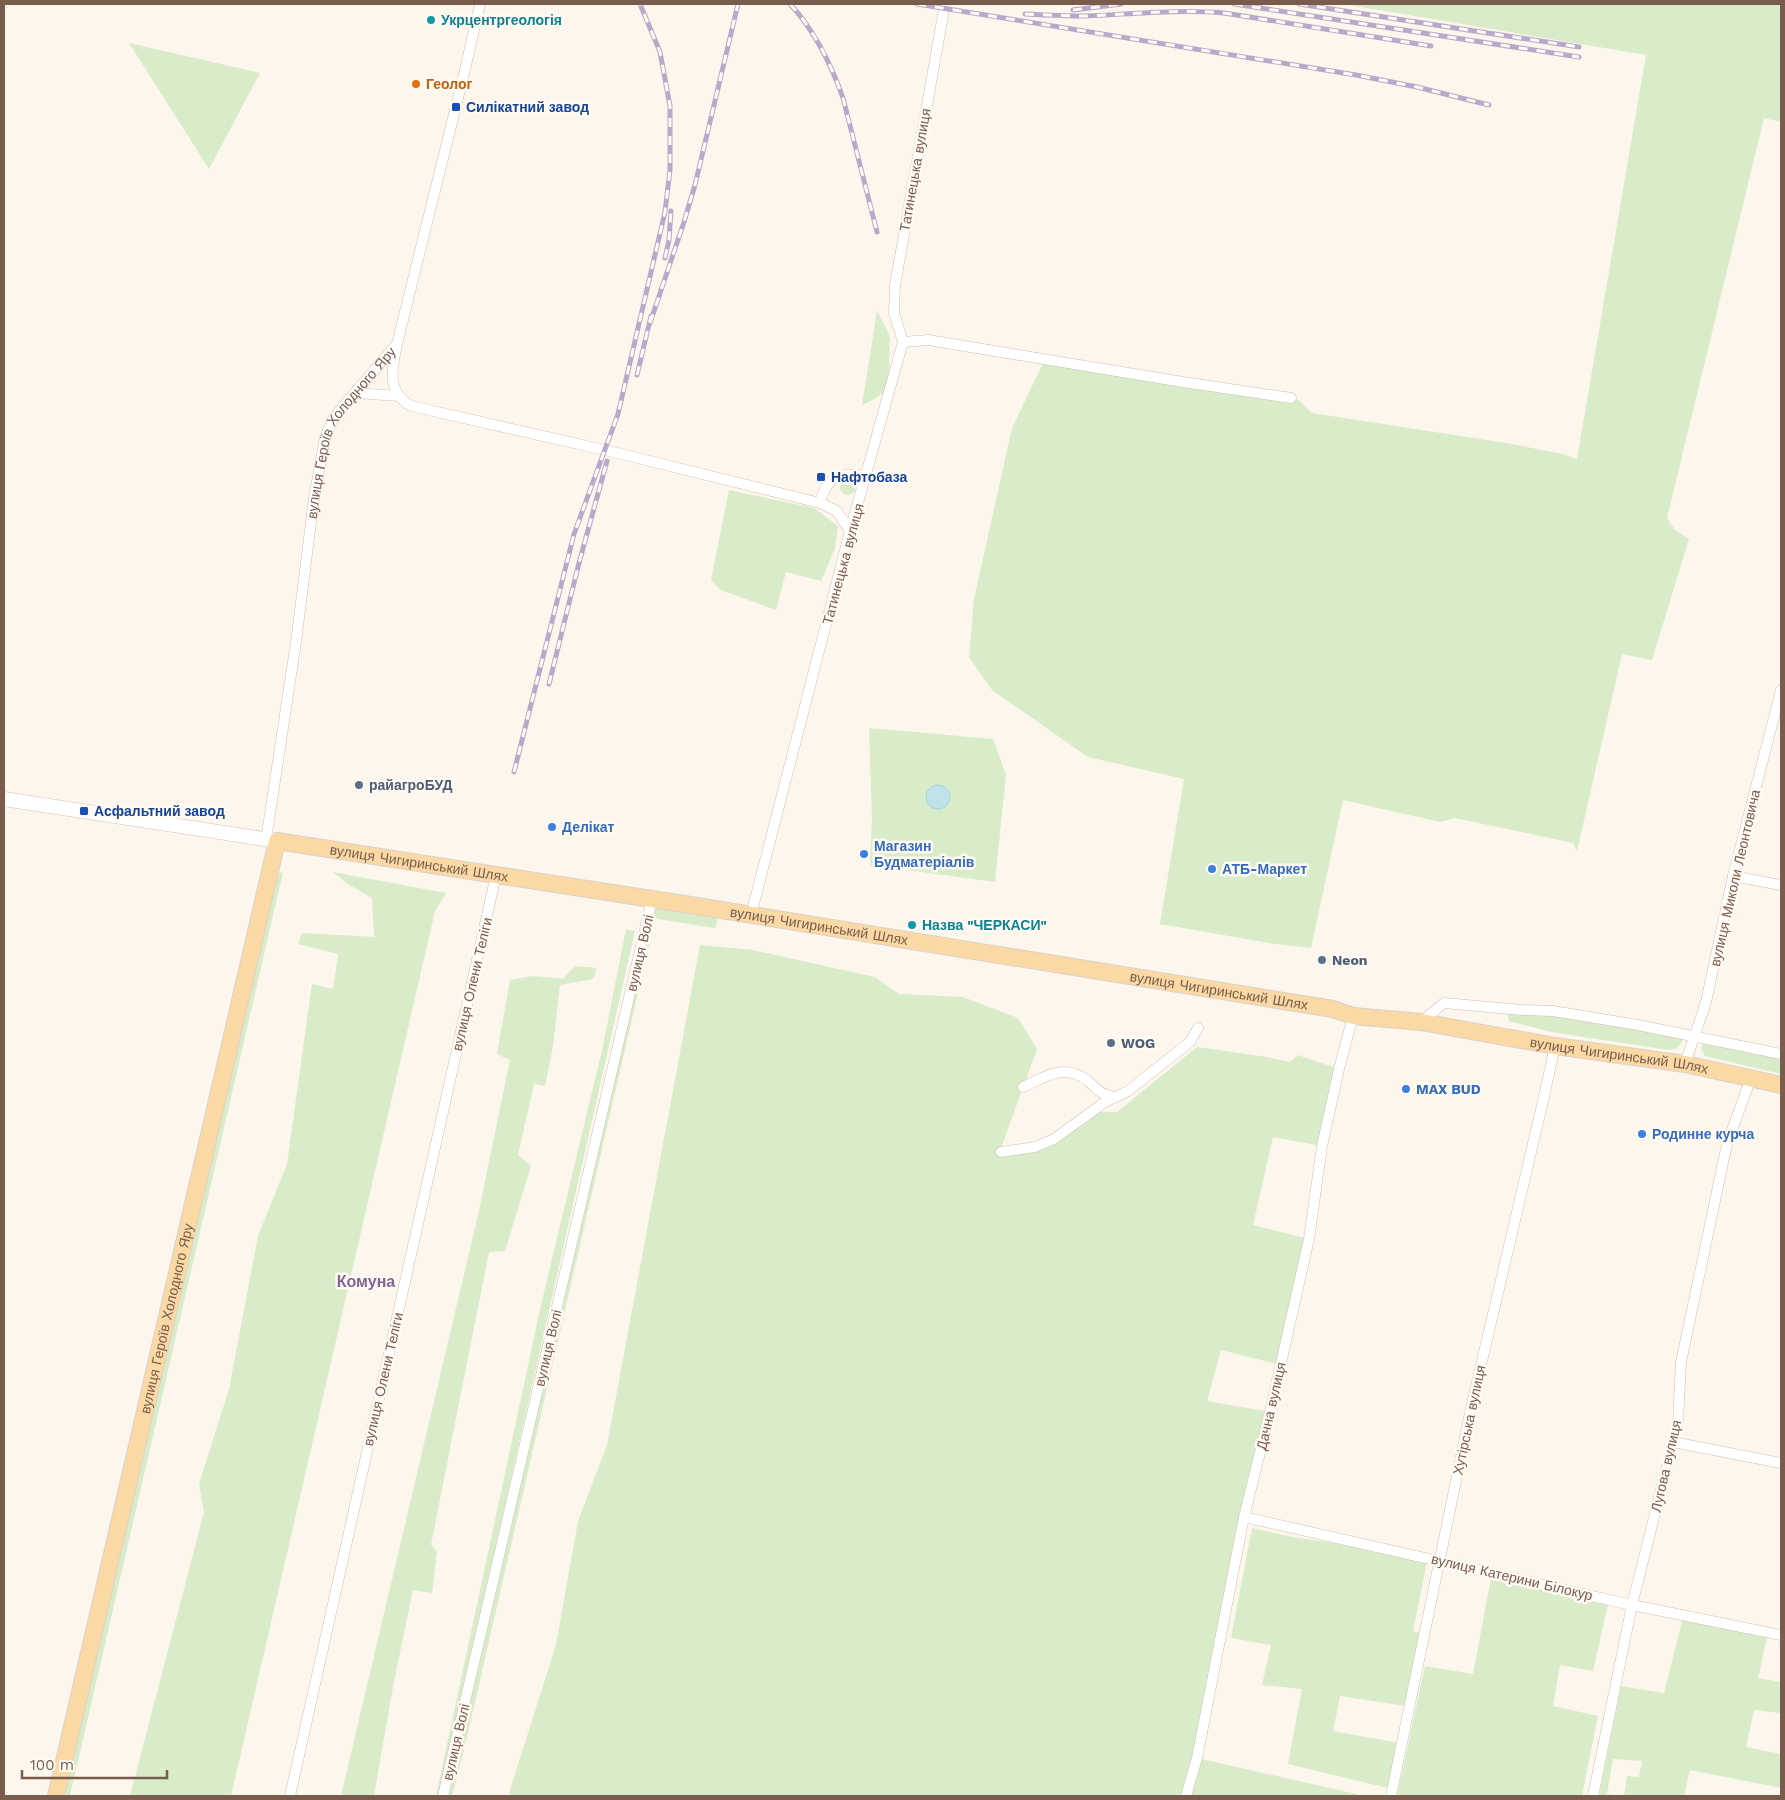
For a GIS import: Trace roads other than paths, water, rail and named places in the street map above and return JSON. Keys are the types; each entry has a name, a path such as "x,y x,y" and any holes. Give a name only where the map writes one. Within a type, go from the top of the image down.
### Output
{"main road":[{"name":"вулиця Чигиринський Шлях","path":"4,799 652,899 1333,1009 1353,1016 1420,1022 1555,1046 1684,1064 1781,1085"},
{"name":"вулиця Героїв Холодного Яру","path":"56,1796 272,840"}],"street":[{"name":"вулиця Героїв Холодного Яру","path":"272,840 314,498 323,443 332,421 397,344 480,4"},
{"name":"Татинецька вулиця","path":"751,916 850,531 903,342 894,313 895,285 944,4"},
{"path":"903,342 928,340 1291,398"},
{"path":"397,344 392,370 394,383 399,396 411,406 610,451 820,502 837,511 850,531"},
{"path":"355,393 399,396"},
{"path":"820,502 822,493 838,476 850,473 867,475"},
{"name":"вулиця Миколи Леонтовича","path":"1684,1064 1706,1002 1733,876 1781,690"},
{"name":"вулиця Олени Теліги","path":"290,1796 496,875"},
{"path":"1733,876 1781,885"},
{"name":"вулиця Волі","path":"443,1796 652,899"},
{"path":"1420,1022 1444,1003 1522,1010 1554,1010 1781,1054"},
{"name":"Дачна вулиця","path":"1186,1796 1197,1758 1244,1517 1309,1239 1322,1146 1353,1016"},
{"path":"1001,1152 1035,1147 1054,1139 1105,1102 1128,1091 1190,1042 1198,1028"},
{"name":"Хутірська вулиця","path":"1391,1796 1471,1408 1555,1046"},
{"path":"1023,1087 1048,1075 1067,1071 1078,1074 1099,1092 1114,1098"},
{"name":"Лугова вулиця","path":"1593,1796 1632,1605 1678,1422 1681,1362 1727,1144 1751,1078"},
{"path":"1673,1442 1781,1463"},
{"name":"вулиця Катерини Білокур","path":"1244,1517 1632,1605 1781,1635"}],"water":[{"path":"938,785 947,788 950,797 947,806 938,809 929,806 926,797 929,788"}],"railway":[{"path":"514,772 574,534 618,414 665,212 670,170 670,106 660,52 640,4"},
{"path":"650,323 695,185 738,4"},
{"path":"790,4 807,25 828,60 843,98 877,232"},
{"path":"917,4 1356,75 1417,87 1489,105"},
{"path":"1073,10 1121,4"},
{"path":"1234,4 1579,57"},
{"path":"1299,4 1579,47"},
{"path":"1025,14 1086,16 1172,12 1224,13 1431,46"},
{"path":"665,258 669,240 671,211"},
{"path":"637,375 651,316"},
{"path":"549,684 607,461"}],"place":[{"name":"Укрцентргеологія","path":"431,20"},
{"name":"Геолог","path":"416,84"},
{"name":"Силікатний завод","path":"456,107"},
{"name":"Нафтобаза","path":"821,477"},
{"name":"райагроБУД","path":"359,785"},
{"name":"Асфальтний завод","path":"84,811"},
{"name":"Делікат","path":"552,827"},
{"name":"Магазин Будматеріалів","path":"864,854"},
{"name":"АТБ-Маркет","path":"1212,869"},
{"name":"Назва \"ЧЕРКАСИ\"","path":"912,925"},
{"name":"Neon","path":"1322,960"},
{"name":"WOG","path":"1111,1043"},
{"name":"MAX BUD","path":"1406,1089"},
{"name":"Родинне курча","path":"1642,1134"}],"district":[{"name":"Комуна","path":"366,1281"}]}
